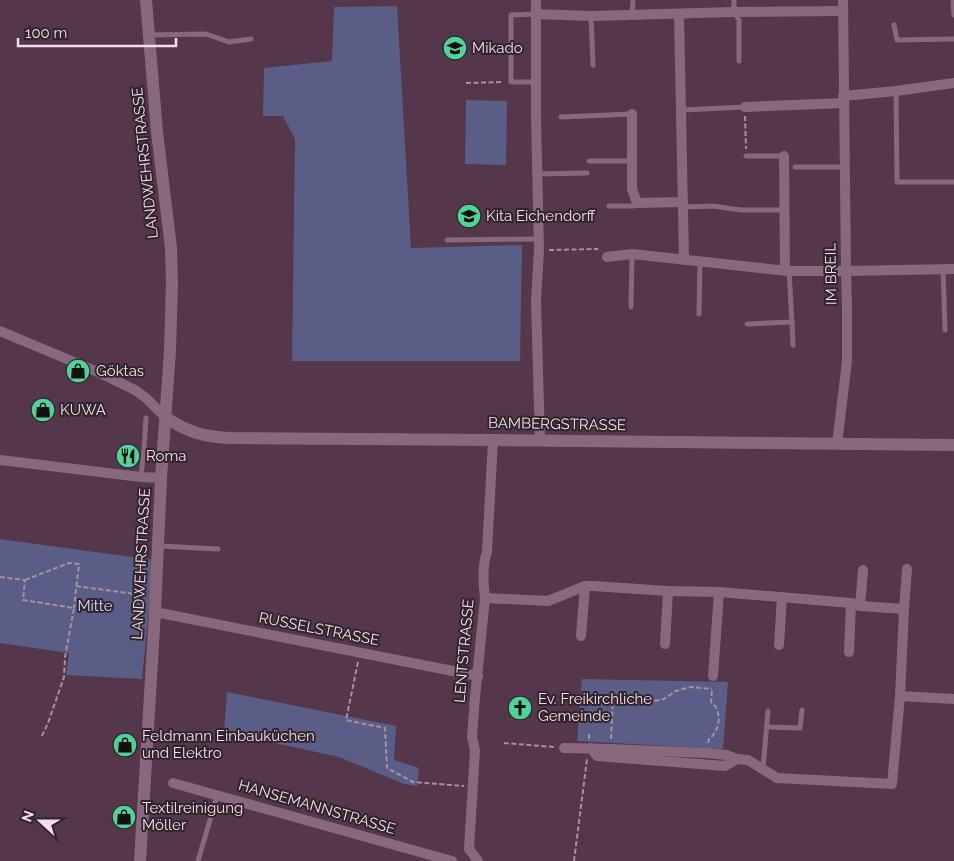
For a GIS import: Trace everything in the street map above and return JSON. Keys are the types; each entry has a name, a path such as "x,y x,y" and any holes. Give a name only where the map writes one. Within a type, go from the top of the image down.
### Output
{"main road":[{"name":"LANDWEHRSTRASSE","path":"140,861 161,478 170,351 172,283 171,248 146,0"},
{"name":"BAMBERGSTRASSE","path":"165,417 190,432 214,437 954,445"}],"street":[{"path":"536,0 538,245 536,301 540,441"},
{"name":"IM BREIL","path":"837,444 847,360 843,0"},
{"path":"536,14 591,16 843,11"},
{"path":"679,14 684,260"},
{"path":"745,107 844,99 954,83"},
{"path":"632,114 632,189 637,203 683,205"},
{"path":"784,156 787,271"},
{"path":"607,257 632,254 787,271 949,269"},
{"path":"0,331 98,372 135,390 165,417"},
{"name":"LENTSTRASSE","path":"478,861 469,849 475,750 472,738 485,598 484,567 487,552 493,440"},
{"path":"0,460 161,478"},
{"path":"564,748 726,755 748,760 777,778 892,784 900,696 907,568"},
{"path":"849,652 863,570"},
{"path":"485,598 548,601 585,586 719,592 904,609"},
{"path":"581,636 585,586"},
{"path":"665,644 668,591"},
{"path":"713,676 719,592"},
{"path":"779,645 782,597"},
{"name":"RUSSELSTRASSE","path":"155,612 478,676"},
{"path":"900,696 954,699"},
{"path":"589,749 597,756 725,766 737,759"},
{"name":"HANSEMANNSTRASSE","path":"173,783 452,861"}],"lane":[{"path":"632,14 633,0"},
{"path":"734,0 734,12 739,20 739,61"},
{"path":"954,0 954,15"},
{"path":"536,14 511,15 510,82 536,82"},
{"path":"591,16 593,65"},
{"path":"894,25 897,40 954,39"},
{"path":"149,35 206,34 229,42 251,39"},
{"path":"896,91 897,182 954,182"},
{"path":"682,110 745,107"},
{"path":"561,117 632,114"},
{"path":"746,156 784,156"},
{"path":"589,162 633,161"},
{"path":"795,167 844,167"},
{"path":"537,174 586,173"},
{"path":"609,206 634,206 637,203"},
{"path":"683,205 713,206 740,210 784,210"},
{"path":"447,240 538,245"},
{"path":"631,307 632,254"},
{"path":"698,314 700,261"},
{"path":"945,330 949,269"},
{"path":"787,271 793,345"},
{"path":"747,324 792,322"},
{"path":"141,477 146,418"},
{"path":"158,546 218,549"},
{"path":"767,727 800,728 802,710"},
{"path":"763,770 768,711"},
{"path":"198,861 217,795"}],"path":[{"path":"466,83 510,82"},
{"path":"745,107 746,156"},
{"path":"538,245 597,249 607,257"},
{"path":"0,577 25,580 69,563 79,564 74,608 65,657 64,677 41,738"},
{"path":"25,580 23,600 74,608"},
{"path":"76,586 156,596"},
{"path":"360,652 346,720 384,728 387,768 413,782 473,786"},
{"path":"707,753 709,739 717,726 719,717 716,706 711,702 713,676"},
{"path":"610,749 613,698 654,701 664,699 676,691 690,687 712,689"},
{"path":"504,743 564,748"},
{"path":"574,861 589,749"}],"green space":[{"path":"397,6 411,248 522,245 520,361 292,361 295,139 283,116 263,116 264,68 332,61 334,7"},
{"path":"466,100 507,101 506,165 465,164"},
{"name":"Mitte","path":"0,539 154,560 142,679 66,675 69,653 0,643"},
{"path":"582,679 728,682 723,749 577,741"},
{"path":"227,692 396,726 394,760 419,768 417,786 404,784 339,757 224,732"}],"place":[{"name":"Mikado","path":"455,48"},
{"name":"Kita Eichendorff","path":"469,216"},
{"name":"Göktas","path":"78,371"},
{"name":"KUWA","path":"43,410"},
{"name":"Roma","path":"128,456"},
{"name":"Ev. Freikirchliche Gemeinde","path":"520,708"},
{"name":"Feldmann Einbauküchen und Elektro","path":"125,745"},
{"name":"Textilreinigung Möller","path":"124,817"}]}
